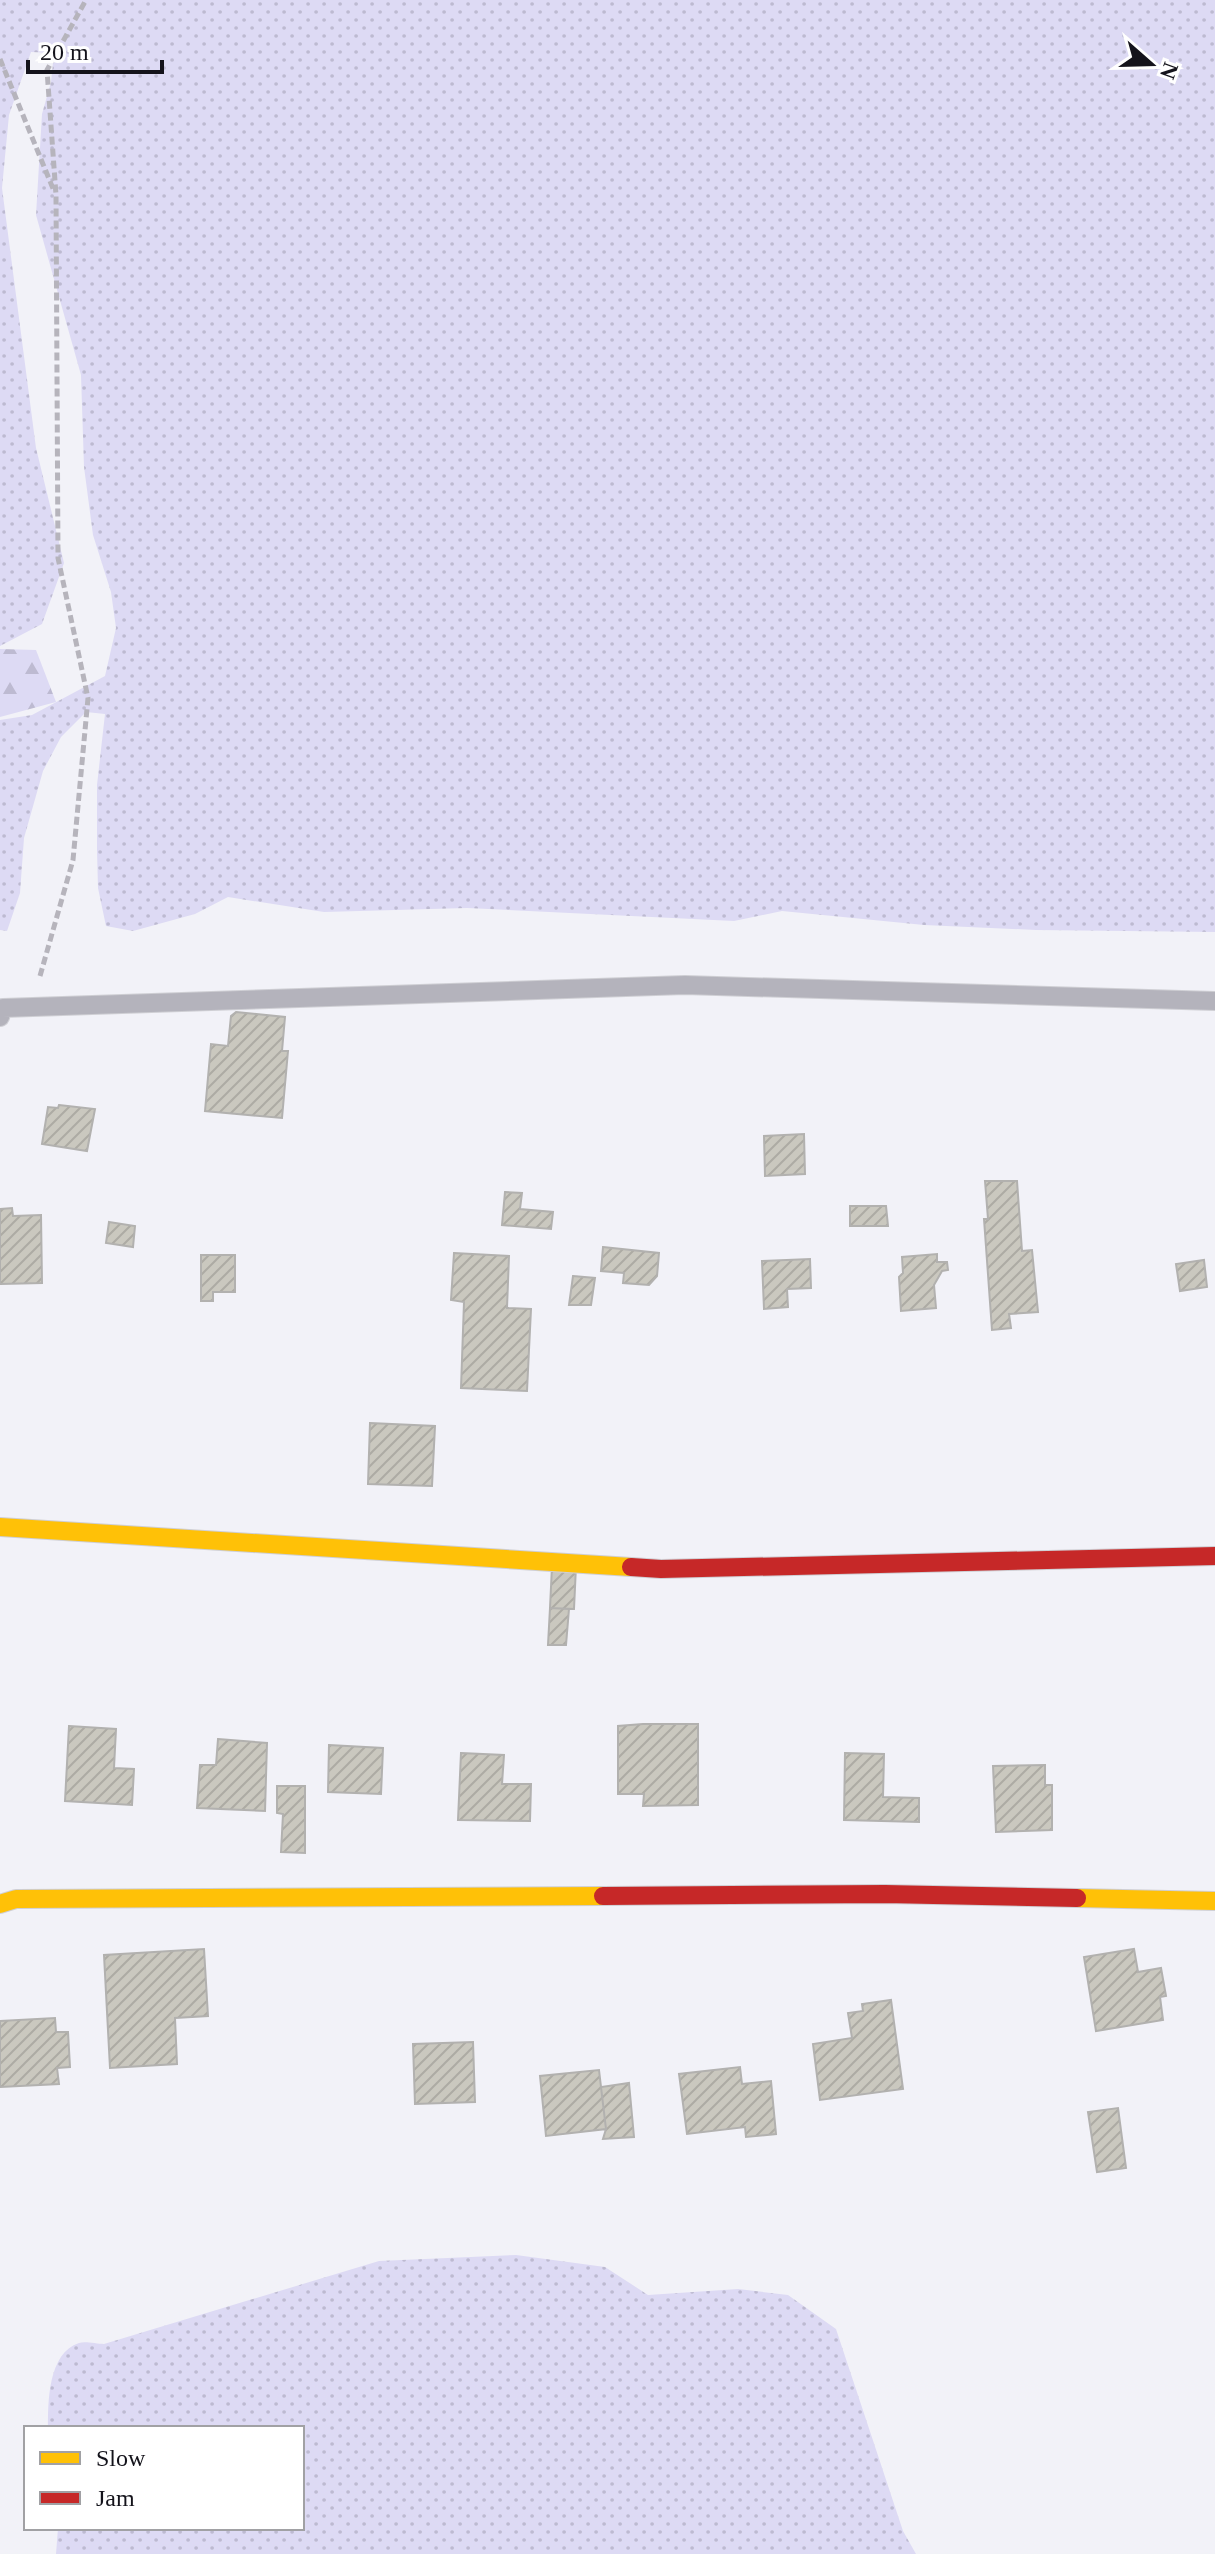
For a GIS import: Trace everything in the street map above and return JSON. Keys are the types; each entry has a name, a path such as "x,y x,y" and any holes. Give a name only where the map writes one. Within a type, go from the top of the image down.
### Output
{"street":[{"path":"0,1527 661,1569 1215,1556"},
{"path":"0,1904 16,1899 854,1894 1215,1901"}],"lane":[{"path":"0,1017 3,1008 685,985 1215,1001"}],"path":[{"path":"32,1007 73,860 88,698 58,558 56,195 47,70 86,0"},
{"path":"0,59 56,195"}],"green space":[{"path":"0,0 1215,0 1215,932 924,925 782,911 734,921 467,908 324,912 228,897 195,914 133,931 106,926 98,888 97,850 97,785 105,714 86,712 61,737 43,771 24,838 20,893 7,931 0,930 0,720 32,715 105,676 116,628 111,592 93,535 84,467 81,375 36,215 42,114 51,82 54,53 31,52 9,115 2,188 36,448 64,563 42,624 0,646"},
{"path":"0,649 36,650 56,702 0,717"},
{"path":"516,2255 605,2267 648,2295 738,2289 788,2295 836,2329 903,2531 916,2554 56,2554 58,2530 304,2530 304,2426 48,2426 52,2380 61,2357 69,2348 82,2342 104,2344 379,2261"}],"building":[{"path":"236,1012 285,1017 282,1051 288,1051 282,1118 205,1111 211,1044 228,1046 231,1016"},
{"path":"59,1105 95,1109 87,1151 42,1144 48,1107 58,1108"},
{"path":"804,1134 805,1174 765,1176 764,1136"},
{"path":"985,1181 1017,1181 1022,1251 1032,1250 1038,1312 1009,1314 1011,1328 992,1330 984,1219 988,1219"},
{"path":"505,1192 522,1193 520,1209 553,1212 551,1229 502,1225"},
{"path":"850,1206 886,1206 888,1226 850,1226"},
{"path":"12,1208 13,1216 41,1215 42,1283 0,1284 0,1209"},
{"path":"109,1222 135,1226 133,1247 106,1243"},
{"path":"603,1247 659,1253 657,1276 649,1285 623,1283 624,1273 601,1271"},
{"path":"454,1253 509,1256 507,1308 531,1309 527,1391 461,1388 464,1302 451,1300"},
{"path":"937,1254 937,1262 947,1262 948,1270 942,1271 934,1285 936,1308 901,1311 899,1277 903,1273 902,1257"},
{"path":"201,1255 235,1255 235,1292 213,1292 213,1301 201,1301"},
{"path":"810,1259 811,1288 787,1289 788,1307 764,1309 762,1261"},
{"path":"1204,1260 1207,1287 1180,1291 1176,1264"},
{"path":"573,1276 595,1278 591,1305 569,1305"},
{"path":"370,1423 435,1426 432,1486 368,1484"},
{"path":"552,1566 576,1566 574,1609 550,1608"},
{"path":"550,1608 569,1609 566,1645 548,1645"},
{"path":"698,1724 698,1805 643,1806 644,1794 618,1794 618,1726"},
{"path":"69,1726 116,1729 114,1768 134,1769 132,1805 65,1801"},
{"path":"218,1739 267,1743 265,1811 197,1808 200,1765 216,1765"},
{"path":"329,1745 383,1748 381,1794 328,1792"},
{"path":"461,1753 504,1755 502,1784 531,1784 530,1821 458,1820"},
{"path":"845,1753 884,1754 883,1797 919,1798 919,1822 844,1820"},
{"path":"1045,1765 1045,1785 1052,1785 1052,1830 996,1832 993,1766"},
{"path":"277,1786 305,1786 305,1853 281,1852 283,1814 277,1813"},
{"path":"204,1949 208,2016 175,2018 177,2064 110,2068 104,1955"},
{"path":"1134,1949 1138,1972 1161,1968 1166,1996 1160,1997 1163,2020 1096,2031 1084,1957"},
{"path":"891,2000 903,2089 820,2100 813,2044 852,2038 848,2013 863,2011 862,2004"},
{"path":"55,2018 56,2032 68,2032 70,2067 57,2068 59,2084 0,2087 0,2021"},
{"path":"473,2042 475,2102 415,2104 413,2044"},
{"path":"740,2067 742,2084 771,2081 776,2134 746,2137 745,2127 687,2134 679,2074"},
{"path":"599,2070 606,2129 546,2136 540,2076"},
{"path":"629,2083 634,2137 603,2139 606,2129 601,2087"},
{"path":"1118,2108 1126,2168 1097,2172 1088,2112"}],"traffic: slow":[{"path":"0,1527 631,1567"},
{"path":"0,1904 16,1899 603,1896"},
{"path":"1077,1898 1215,1901"}],"traffic: jam":[{"path":"631,1567 661,1569 1215,1556"},
{"path":"603,1896 885,1894 1077,1898"}]}
